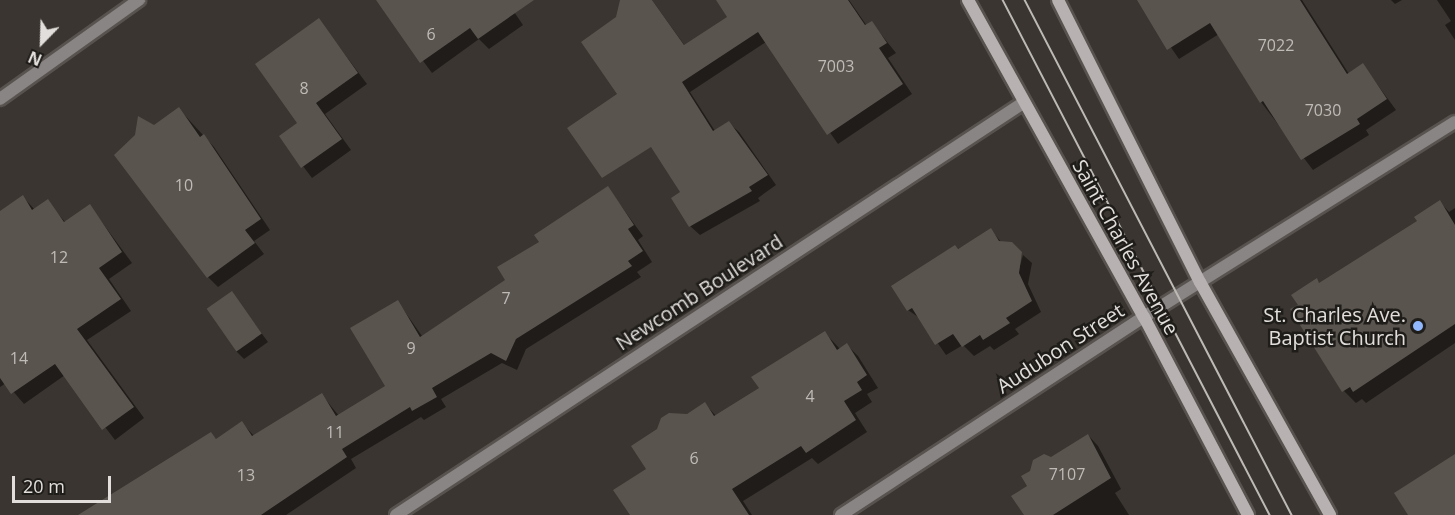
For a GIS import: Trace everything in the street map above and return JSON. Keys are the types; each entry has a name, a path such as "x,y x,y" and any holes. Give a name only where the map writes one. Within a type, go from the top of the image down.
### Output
{"main road":[{"name":"Saint Charles Avenue","path":"968,0 1023,103 1144,317 1248,515"},
{"path":"1058,0 1200,282 1330,515"}],"street":[{"path":"0,99 139,0"},
{"name":"Newcomb Boulevard","path":"396,515 1023,103"},
{"name":"Audubon Street","path":"842,515 1144,317 1455,122"}],"building":[{"path":"376,0 534,0 478,39 470,28 420,63"},
{"path":"620,0 652,0 684,45 727,17 716,0 848,0 865,25 872,21 887,43 879,48 903,84 827,135 758,32 682,82 713,131 729,121 768,175 749,187 752,191 689,227 671,198 680,192 651,147 602,178 567,128 617,94 581,42 616,17"},
{"path":"1137,0 1300,0 1347,74 1363,63 1387,99 1357,119 1360,124 1301,160 1263,101 1260,103 1210,23 1167,50"},
{"path":"319,18 358,73 316,103 342,139 301,168 279,136 297,123 255,64"},
{"path":"179,107 200,137 204,134 261,219 245,230 255,243 207,278 114,155 135,135 138,116 154,125"},
{"path":"608,186 634,225 628,229 643,251 628,261 632,266 516,339 506,361 491,353 432,388 437,397 412,411 410,407 342,449 347,457 261,515 78,515 211,432 216,439 242,421 252,436 322,393 336,416 385,386 350,328 398,300 420,337 505,280 497,267 539,242 534,235"},
{"path":"23,195 32,210 48,199 64,222 90,204 122,252 99,268 121,299 77,329 134,407 102,430 55,364 11,394 0,378 0,211"},
{"path":"1440,200 1455,225 1455,324 1353,392 1350,387 1342,392 1290,309 1298,305 1291,295 1317,278 1319,283 1417,221 1414,217"},
{"path":"991,228 999,241 1012,242 1022,252 1019,273 1032,301 1006,318 1010,323 983,340 980,335 962,347 953,334 935,345 912,308 907,311 891,286 955,245 958,249"},
{"path":"232,291 262,334 236,351 207,309"},
{"path":"825,331 837,350 847,343 867,375 857,382 862,390 844,401 856,420 806,453 801,446 732,489 749,515 630,515 613,490 646,469 631,446 657,429 661,418 669,413 687,414 705,402 714,416 759,388 751,377"},
{"path":"1088,434 1111,478 1053,515 1024,515 1011,496 1027,486 1021,476 1030,471 1033,460 1044,454 1051,457"},
{"path":"1455,454 1455,515 1408,515 1394,493"}],"tram line":[{"path":"1003,0 1270,515"},
{"path":"1025,0 1292,515"}],"place":[{"name":"St. Charles Ave. Baptist Church","path":"1418,326"}]}
